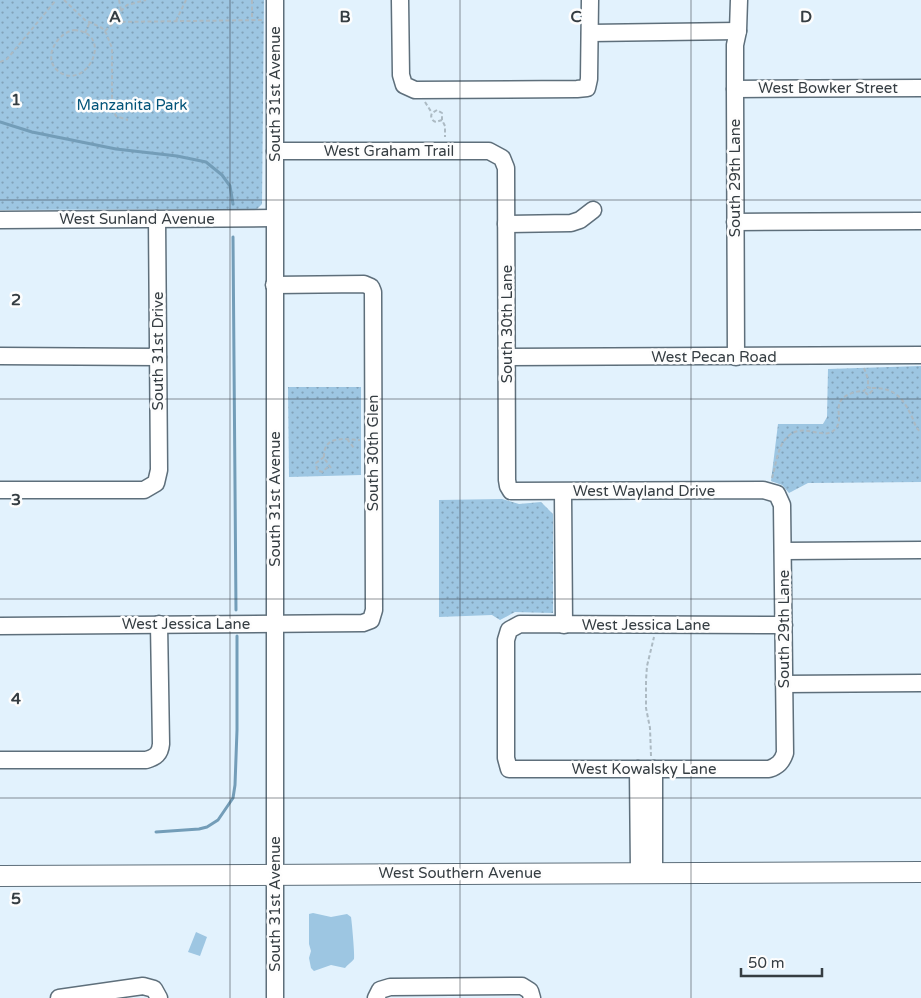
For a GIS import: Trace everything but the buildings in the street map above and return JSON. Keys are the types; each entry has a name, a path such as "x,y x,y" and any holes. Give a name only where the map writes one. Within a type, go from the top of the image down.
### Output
{"main road":[{"name":"West Southern Avenue","path":"0,876 921,872"}],"street":[{"name":"South 31st Avenue","path":"275,0 275,998"},
{"path":"400,0 401,75 404,85 415,90 587,88 589,79 590,0"},
{"name":"South 29th Lane","path":"736,356 735,45 738,32 739,0"},
{"path":"590,33 738,32"},
{"name":"West Bowker Street","path":"735,89 921,88"},
{"name":"West Graham Trail","path":"275,151 489,151 502,158"},
{"name":"South 30th Lane","path":"502,158 506,168 507,480 511,491"},
{"path":"506,224 571,223 580,220 592,210"},
{"name":"West Sunland Avenue","path":"0,220 274,218"},
{"name":"South 31st Drive","path":"0,490 144,490 156,483 159,470 157,219"},
{"path":"735,222 921,221"},
{"name":"South 30th Glen","path":"274,285 364,284 371,287 373,292 374,610 371,620"},
{"name":"West Pecan Road","path":"507,358 921,355"},
{"path":"0,356 158,356"},
{"name":"West Wayland Drive","path":"511,491 772,492"},
{"path":"563,492 564,625"},
{"name":"South 29th Lane","path":"772,492 782,505 784,753 779,765"},
{"path":"783,551 921,550"},
{"name":"West Jessica Lane","path":"0,626 362,623 371,620"},
{"path":"0,760 146,760 158,754 161,744 159,624"},
{"name":"West Jessica Lane","path":"509,769 506,758 506,640 509,630 520,624 784,625"},
{"path":"784,684 921,683"},
{"name":"West Kowalsky Lane","path":"509,769 769,769 779,765"},
{"path":"647,769 647,873"},
{"path":"59,998 143,986 157,993"},
{"path":"378,994 390,987 522,986 531,994"}],"path":[{"path":"0,62 7,59 56,0"},
{"path":"120,0 122,11"},
{"path":"105,31 119,18 122,11 130,3 146,0"},
{"path":"176,21 186,0"},
{"path":"115,22 252,20 252,0"},
{"path":"66,1 85,20 105,31 112,48 112,108 116,116 128,120"},
{"path":"85,33 90,22"},
{"path":"68,31 81,31 85,33 92,39 95,48 92,62 85,70 76,75 65,75 56,69 51,60 54,44 68,31"},
{"path":"442,120 436,122 433,120 431,117 432,113 437,110 441,112 443,117 446,151"},
{"path":"862,356 868,387"},
{"path":"868,387 893,391 899,396 916,428 921,432"},
{"path":"864,391 868,387"},
{"path":"772,492 782,443 789,434 803,430 823,435 830,433 836,428 840,418 839,406 842,399 852,392 864,391 866,394 870,394 872,388"},
{"path":"324,457 315,465 317,470 322,472 330,467 324,457 324,450 329,443 338,439 362,440"},
{"path":"347,439 354,448"},
{"path":"647,769 650,728 646,708 646,680 655,625"}],"green space":[{"name":"Manzanita Park","path":"0,0 264,0 262,204 257,209 0,210"},
{"path":"921,366 921,482 808,483 789,493 782,485 771,481 778,424 823,424 827,417 828,369"},
{"path":"288,387 361,387 361,475 289,477"},
{"path":"502,499 519,504 541,502 553,514 553,613 515,612 500,620 492,615 439,617 439,500"},
{"path":"313,913 331,917 347,914 351,917 354,959 345,968 331,965 314,971 311,968 309,958 311,951 309,944 309,914"},
{"path":"196,932 207,937 200,956 188,952"}],"waterway":[{"path":"0,122 32,132 116,149 177,156 206,162 222,175 230,186 233,204"},
{"path":"233,237 236,610"},
{"path":"156,832 207,827 218,820 233,798 237,730 237,636"}]}
